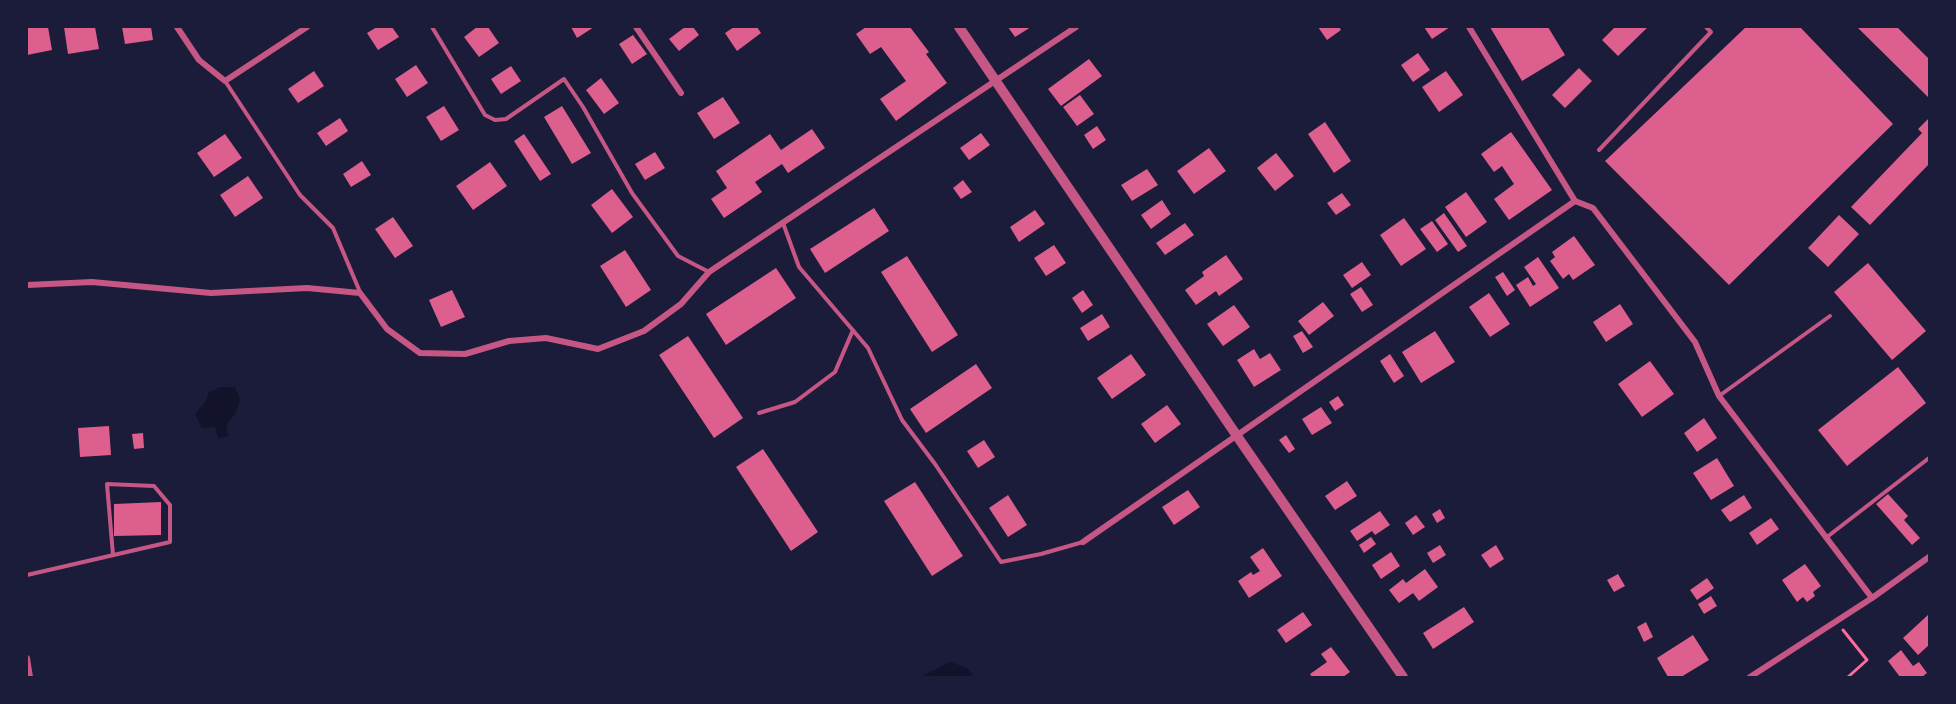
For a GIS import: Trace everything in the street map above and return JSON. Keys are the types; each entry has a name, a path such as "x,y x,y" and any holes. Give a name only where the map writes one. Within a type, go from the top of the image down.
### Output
{"street":[{"path":"177,27 199,60 225,81 307,27"},
{"path":"636,27 681,93"},
{"path":"959,27 1404,677"},
{"path":"27,285 92,282 211,293 307,288 360,293 387,329 420,353 465,354 509,340 546,338 598,349 644,332 681,304 709,272 1076,27"},
{"path":"1469,27 1575,201 1593,208 1695,342 1719,396 1872,598"},
{"path":"1083,542 1575,201"},
{"path":"1750,677 1872,598 1929,557"},
{"path":"27,658 30,677"}],"lane":[{"path":"432,27 484,115 495,120 506,119 564,79 583,107 632,193 671,247 678,256 709,272"},
{"path":"1599,150 1711,32 1706,27"},
{"path":"225,81 300,195 333,228 360,293"},
{"path":"783,224 799,267 868,348 902,420 1001,562 1083,542"},
{"path":"1719,396 1830,315"},
{"path":"759,413 795,402 836,372 853,330"},
{"path":"1826,538 1929,458"},
{"path":"27,575 171,542 170,505 154,486 106,484 113,555"}],"path":[{"path":"1836,621 1867,660 1848,677"}],"shaded area":[{"path":"220,387 235,387 240,400 236,412 226,426 229,436 218,438 215,427 202,428 195,414 206,401 209,392"},
{"path":"950,662 968,668 974,677 921,677"}],"building":[{"path":"27,27 48,27 52,50 27,55"},
{"path":"64,27 95,27 99,49 68,54"},
{"path":"122,27 151,27 153,40 125,44"},
{"path":"377,27 392,27 399,37 378,50 367,33"},
{"path":"477,27 488,27 499,43 479,57 464,37"},
{"path":"571,27 594,27 577,38"},
{"path":"685,27 693,27 699,35 679,51 669,39"},
{"path":"734,27 757,27 761,33 737,51 725,33"},
{"path":"866,27 910,27 929,52 926,54 947,83 896,121 880,99 906,81 881,47 870,54 856,34"},
{"path":"1008,27 1031,27 1015,37"},
{"path":"1318,27 1339,27 1341,30 1327,40"},
{"path":"1424,27 1450,27 1432,39"},
{"path":"1490,27 1548,27 1565,55 1522,81"},
{"path":"1615,27 1648,27 1618,56 1602,40"},
{"path":"1746,27 1800,27 1893,124 1729,285 1605,161"},
{"path":"1857,27 1897,27 1929,59 1929,98"},
{"path":"633,35 647,54 632,64 619,44"},
{"path":"1418,53 1430,70 1413,82 1401,65"},
{"path":"1089,59 1102,76 1061,106 1048,89"},
{"path":"416,65 428,83 407,97 395,79"},
{"path":"511,66 521,81 501,94 491,79"},
{"path":"1579,68 1592,81 1565,108 1552,95"},
{"path":"314,71 324,86 298,103 288,89"},
{"path":"1446,71 1463,95 1439,112 1422,87"},
{"path":"601,78 619,103 604,114 586,90"},
{"path":"1080,95 1094,114 1077,126 1063,107"},
{"path":"723,97 740,123 714,139 697,113"},
{"path":"444,106 459,130 441,141 426,117"},
{"path":"562,106 591,153 572,164 544,117"},
{"path":"340,118 348,131 326,146 317,133"},
{"path":"1929,118 1929,164 1870,225 1851,207 1922,133 1918,129"},
{"path":"1325,122 1351,161 1334,173 1308,134"},
{"path":"1097,126 1106,140 1093,149 1084,135"},
{"path":"812,129 825,148 788,173 782,164 755,182 762,192 724,218 711,199 727,188 716,171 770,134 781,150"},
{"path":"1511,132 1552,190 1509,220 1494,199 1514,184 1502,166 1494,172 1481,154"},
{"path":"981,133 990,145 969,160 960,148"},
{"path":"225,134 242,158 214,177 197,153"},
{"path":"524,134 551,174 540,181 514,141"},
{"path":"1209,148 1226,171 1194,194 1177,171"},
{"path":"655,152 665,168 645,180 635,164"},
{"path":"1276,153 1294,176 1275,191 1257,168"},
{"path":"362,161 371,175 351,187 343,174"},
{"path":"490,162 507,186 473,210 456,186"},
{"path":"1147,169 1158,185 1132,201 1121,185"},
{"path":"248,176 263,198 235,217 220,195"},
{"path":"963,180 972,192 961,199 953,188"},
{"path":"612,189 633,217 612,233 591,205"},
{"path":"1466,192 1487,222 1466,237 1445,207"},
{"path":"1342,193 1351,205 1336,215 1327,203"},
{"path":"1162,200 1171,214 1151,229 1141,215"},
{"path":"874,208 889,231 825,273 810,249"},
{"path":"1035,210 1045,224 1019,242 1010,227"},
{"path":"1444,213 1467,246 1458,252 1435,220"},
{"path":"1839,215 1859,234 1828,267 1808,248"},
{"path":"393,217 413,246 395,258 375,229"},
{"path":"1404,218 1426,249 1401,266 1380,235"},
{"path":"1432,221 1448,244 1437,252 1420,229"},
{"path":"1185,223 1194,235 1165,255 1156,243"},
{"path":"1574,236 1595,265 1573,280 1569,274 1563,279 1550,261 1555,257 1552,252"},
{"path":"1054,245 1066,263 1046,276 1034,258"},
{"path":"625,250 651,290 626,307 600,266"},
{"path":"1226,255 1243,279 1219,296 1216,291 1196,305 1185,290 1204,276 1202,272"},
{"path":"907,256 958,335 932,352 881,272"},
{"path":"1538,257 1559,288 1530,307 1516,285 1528,277 1533,286 1536,284 1524,267"},
{"path":"1362,262 1371,275 1352,288 1343,275"},
{"path":"1868,263 1926,331 1892,360 1834,292"},
{"path":"776,268 796,298 726,345 706,314"},
{"path":"1503,272 1515,290 1507,296 1495,277"},
{"path":"1361,287 1373,305 1362,312 1350,294"},
{"path":"452,290 465,317 441,327 429,300"},
{"path":"1083,290 1093,305 1082,313 1072,298"},
{"path":"1489,293 1510,324 1490,337 1469,307"},
{"path":"1323,302 1334,316 1309,335 1298,321"},
{"path":"1620,304 1633,324 1606,342 1593,322"},
{"path":"1234,305 1250,327 1223,346 1207,324"},
{"path":"1102,314 1110,327 1088,341 1080,328"},
{"path":"1302,331 1313,347 1303,353 1293,336"},
{"path":"1435,331 1455,362 1421,383 1402,352"},
{"path":"688,336 743,418 714,438 659,355"},
{"path":"1254,349 1260,359 1270,353 1281,370 1254,387 1237,360"},
{"path":"1131,354 1146,375 1112,399 1097,378"},
{"path":"1390,354 1404,376 1394,383 1380,361"},
{"path":"1650,361 1674,394 1642,417 1618,384"},
{"path":"976,364 992,388 926,433 910,409"},
{"path":"1898,367 1926,403 1847,466 1818,430"},
{"path":"1338,396 1344,405 1335,411 1329,402"},
{"path":"1167,405 1181,424 1155,443 1141,424"},
{"path":"1321,407 1332,423 1312,435 1302,419"},
{"path":"1704,418 1717,438 1697,452 1684,433"},
{"path":"109,426 111,455 80,457 78,428"},
{"path":"143,433 144,448 134,449 132,434"},
{"path":"1286,435 1295,449 1289,453 1279,440"},
{"path":"984,440 995,457 978,468 967,451"},
{"path":"763,449 818,532 791,551 736,467"},
{"path":"1717,458 1734,486 1711,500 1693,473"},
{"path":"1347,481 1357,496 1335,510 1325,496"},
{"path":"915,482 963,556 932,576 884,501"},
{"path":"1188,490 1200,507 1174,525 1162,507"},
{"path":"1888,494 1908,516 1904,520 1920,538 1912,545 1876,504"},
{"path":"1008,495 1027,525 1008,537 989,508"},
{"path":"1744,495 1752,508 1730,522 1721,510"},
{"path":"161,502 161,535 114,536 114,504"},
{"path":"1440,509 1445,518 1437,523 1432,514"},
{"path":"1380,511 1390,525 1375,535 1372,531 1357,541 1350,531"},
{"path":"1416,515 1425,527 1413,535 1405,523"},
{"path":"1771,518 1779,529 1757,545 1749,533"},
{"path":"1371,537 1376,544 1364,553 1359,545"},
{"path":"1440,545 1446,555 1433,563 1427,553"},
{"path":"1496,545 1504,559 1490,568 1481,555"},
{"path":"1263,548 1282,576 1249,598 1238,581 1251,572 1253,575 1260,571 1250,557"},
{"path":"1391,552 1400,566 1381,579 1372,565"},
{"path":"1805,564 1821,586 1813,592 1815,596 1807,602 1803,597 1797,602 1782,580"},
{"path":"1425,569 1438,587 1419,601 1413,593 1399,603 1389,590 1403,579 1406,583"},
{"path":"1618,574 1625,586 1614,592 1607,580"},
{"path":"1707,578 1714,588 1697,600 1690,590"},
{"path":"1711,596 1717,606 1704,614 1698,604"},
{"path":"1464,607 1474,622 1433,649 1423,633"},
{"path":"1303,612 1312,625 1286,643 1277,630"},
{"path":"1929,614 1929,645 1918,655 1903,638"},
{"path":"1646,622 1653,637 1644,642 1637,627"},
{"path":"1693,635 1709,660 1681,677 1668,677 1657,658"},
{"path":"1331,647 1350,672 1343,677 1312,677 1310,674 1327,662 1321,654"},
{"path":"1901,650 1913,666 1919,662 1927,673 1922,677 1900,677 1888,661"}]}
